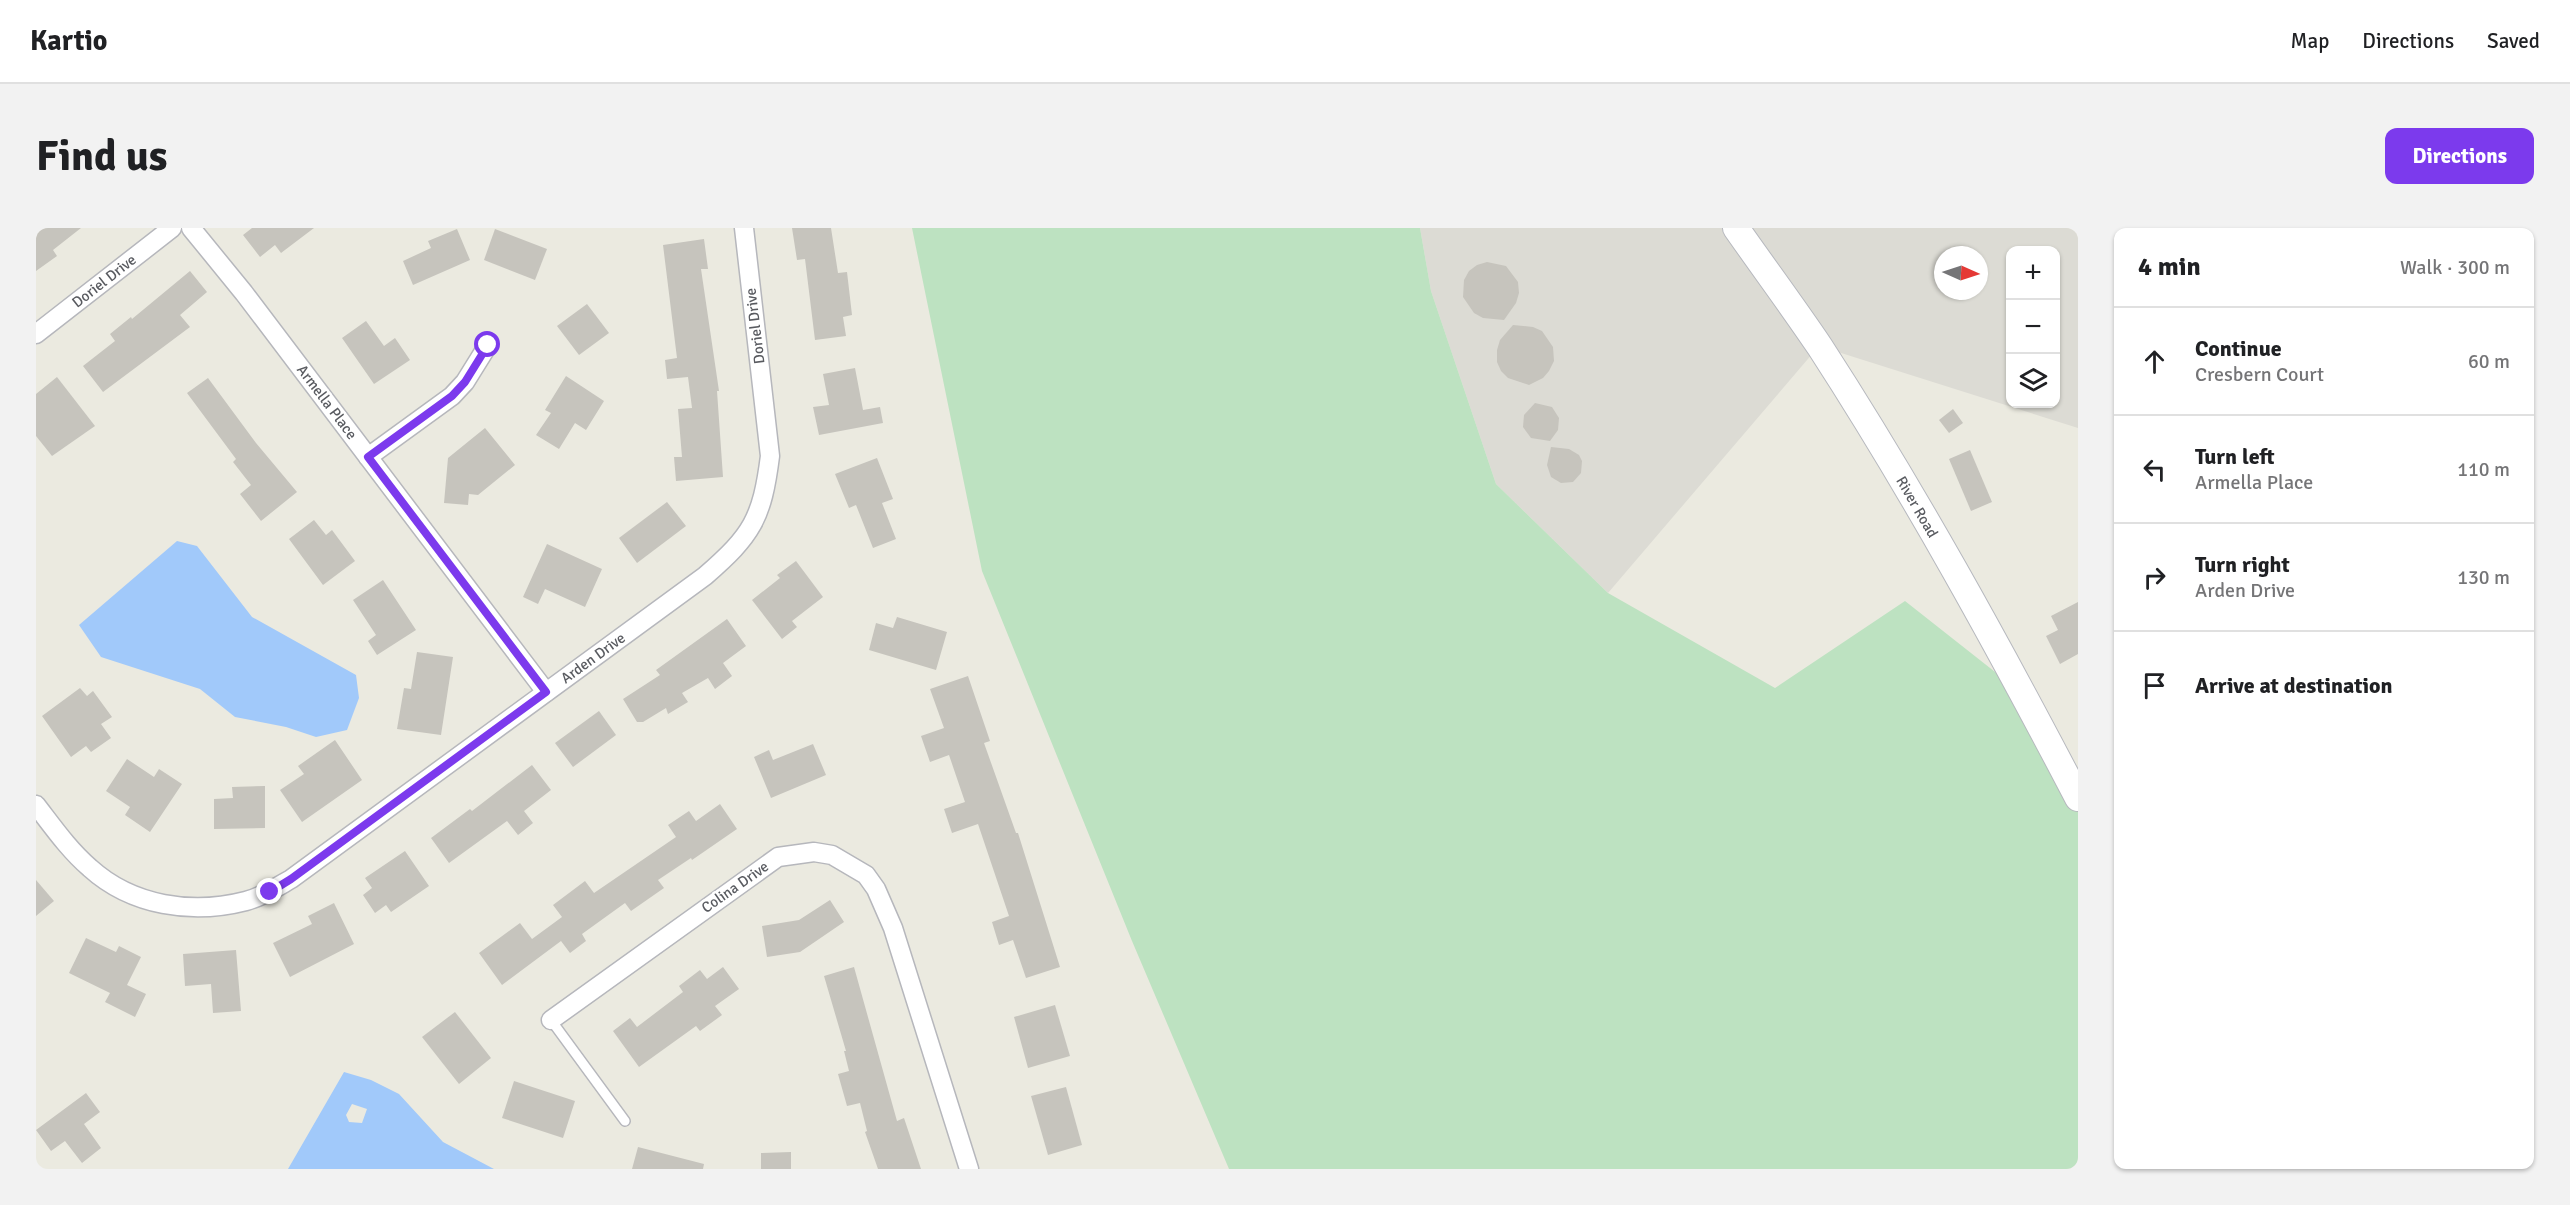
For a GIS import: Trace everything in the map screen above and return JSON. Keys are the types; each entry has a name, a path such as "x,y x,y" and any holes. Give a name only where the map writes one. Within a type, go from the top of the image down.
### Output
{"main road":[{"name":"River Road","path":"1736,228 1819,346 1886,453 2023,694 2078,798"}],"street":[{"name":"Doriel Drive","path":"36,334 172,228"},
{"name":"Armella Place","path":"191,228 244,293 546,692"},
{"name":"Doriel Drive","path":"744,228 766,424"},
{"path":"368,457 452,396 465,382 488,345"},
{"name":"Arden Drive","path":"36,805 72,851 90,869 127,892 155,903 187,908 211,907 247,901 270,892 291,879 705,576 746,537 758,515 765,494 770,456 766,424"},
{"name":"Colina Drive","path":"551,1020 778,857 814,852 832,855 867,875 876,888 893,928 969,1169"}],"lane":[{"name":"Colina Drive","path":"551,1020 625,1120"}],"shaded area":[{"path":"1420,228 2078,228 2078,428 2015,408 2060,408 2060,246 2006,246 2006,405 1819,346 1608,593 1496,484 1431,291"}],"green space":[{"path":"912,228 1420,228 1431,291 1496,484 1608,593 1775,688 1905,601 2023,694 2078,798 2078,1169 1229,1169 1132,941 982,571"}],"water":[{"path":"177,541 197,546 252,617 356,675 359,698 347,730 316,737 286,727 235,717 200,689 101,657 79,625"},
{"path":"344,1072 371,1080 399,1094 443,1142 494,1169 288,1169","holes":["352,1104 367,1109 362,1123 349,1122 346,1115"]}],"building":[{"path":"36,228 81,228 53,250 57,256 36,271"},
{"path":"252,228 314,228 281,253 275,245 260,257 243,235"},
{"path":"792,228 831,228 838,273 847,272 852,315 843,317 846,336 815,340 805,259 797,260"},
{"path":"457,229 470,260 413,285 403,261 431,248 428,241"},
{"path":"495,229 547,249 535,280 484,260"},
{"path":"704,239 708,269 701,269 719,391 717,391 723,477 676,481 674,457 682,457 678,409 692,408 688,377 667,379 665,360 677,358 663,245"},
{"path":"1487,262 1506,266 1518,282 1519,293 1516,303 1504,320 1483,318 1474,313 1463,297 1464,280 1469,271"},
{"path":"190,271 207,292 180,315 190,327 103,392 83,366 115,341 110,334 131,317 132,319"},
{"path":"587,304 609,333 579,355 557,326"},
{"path":"366,321 384,346 395,338 410,360 374,384 342,338"},
{"path":"1513,325 1533,327 1542,331 1553,347 1554,361 1549,371 1543,378 1529,385 1508,378 1501,371 1497,362 1500,340"},
{"path":"855,368 863,410 880,407 883,423 819,435 813,407 829,405 823,374"},
{"path":"566,376 604,401 586,430 575,423 559,449 536,435 551,413 545,410"},
{"path":"57,377 95,426 52,456 36,436 36,394"},
{"path":"208,378 256,443 297,492 261,521 240,494 251,485 233,462 236,459 187,393"},
{"path":"1535,403 1552,407 1559,418 1558,430 1550,441 1531,438 1523,427 1524,415"},
{"path":"1953,409 1963,423 1949,433 1939,420"},
{"path":"485,428 515,465 478,495 469,494 468,505 444,503 448,458"},
{"path":"1551,447 1569,449 1579,455 1582,461 1581,473 1573,482 1561,483 1551,477 1547,465"},
{"path":"1970,450 1992,502 1971,511 1949,459"},
{"path":"877,458 893,499 882,503 896,539 873,548 856,505 849,508 835,474"},
{"path":"667,502 686,526 637,563 619,538"},
{"path":"314,520 326,535 332,530 355,561 323,585 289,539"},
{"path":"547,544 602,569 585,607 545,589 538,604 523,597"},
{"path":"796,561 823,597 792,621 797,627 782,639 752,600 780,578 777,575"},
{"path":"383,580 416,630 377,655 368,641 376,635 353,600"},
{"path":"2078,602 2078,654 2060,664 2046,636 2058,630 2051,616"},
{"path":"897,617 947,632 936,670 869,650 876,623 893,628"},
{"path":"727,619 746,646 723,663 732,676 715,689 708,678 682,693 688,702 668,714 666,708 643,722 637,722 623,699 660,675 656,670"},
{"path":"417,652 453,657 441,735 397,729 404,688 411,689"},
{"path":"968,676 990,741 984,743 1016,833 1018,833 1060,967 1026,978 1013,940 999,945 992,922 1009,916 978,824 952,833 944,809 965,802 949,755 930,762 921,736 944,728 930,689"},
{"path":"80,688 87,696 93,691 112,717 101,724 111,738 91,752 86,746 71,757 42,716"},
{"path":"599,711 616,735 573,767 555,743"},
{"path":"335,740 362,780 302,822 280,790 304,774 298,766"},
{"path":"813,744 826,775 771,798 754,757 769,750 773,760"},
{"path":"127,759 154,777 159,769 182,784 150,832 125,815 130,807 106,791"},
{"path":"532,765 551,790 524,811 533,823 518,835 507,821 449,863 431,838 470,809 472,811"},
{"path":"265,786 265,828 214,829 214,799 233,798 232,787"},
{"path":"720,804 737,829 658,880 664,888 631,911 625,903 582,934 586,941 570,953 561,941 502,985 479,953 520,923 532,939 562,917 553,905 585,881 594,893 676,837 668,825 689,811 696,821"},
{"path":"405,851 429,886 391,912 386,905 375,913 363,895 372,888 365,878"},
{"path":"36,880 54,901 36,916"},
{"path":"830,900 844,922 800,952 767,957 762,926 799,920"},
{"path":"334,903 354,944 290,977 273,943 312,924 308,916"},
{"path":"86,938 116,952 119,946 141,957 127,985 146,994 135,1017 105,1002 110,993 69,973"},
{"path":"236,950 241,1011 213,1013 211,984 185,986 183,954"},
{"path":"723,967 739,989 715,1006 722,1015 700,1031 696,1026 639,1067 613,1031 630,1018 637,1027 683,992 679,986 700,970 707,979"},
{"path":"854,967 897,1121 904,1118 921,1169 878,1169 865,1132 867,1131 860,1103 847,1106 838,1074 849,1071 844,1051 846,1051 824,976"},
{"path":"1055,1005 1070,1056 1028,1068 1014,1017"},
{"path":"455,1012 491,1058 459,1084 422,1037"},
{"path":"514,1081 575,1101 563,1138 502,1118"},
{"path":"1066,1087 1082,1145 1048,1155 1031,1096"},
{"path":"86,1093 100,1112 84,1124 101,1148 82,1163 65,1141 51,1151 36,1130"},
{"path":"638,1147 704,1164 703,1169 632,1169"},
{"path":"791,1152 791,1169 761,1169 761,1153"}],"route":[{"path":"270,892 546,692 368,457 452,396 465,382 488,345"}]}
